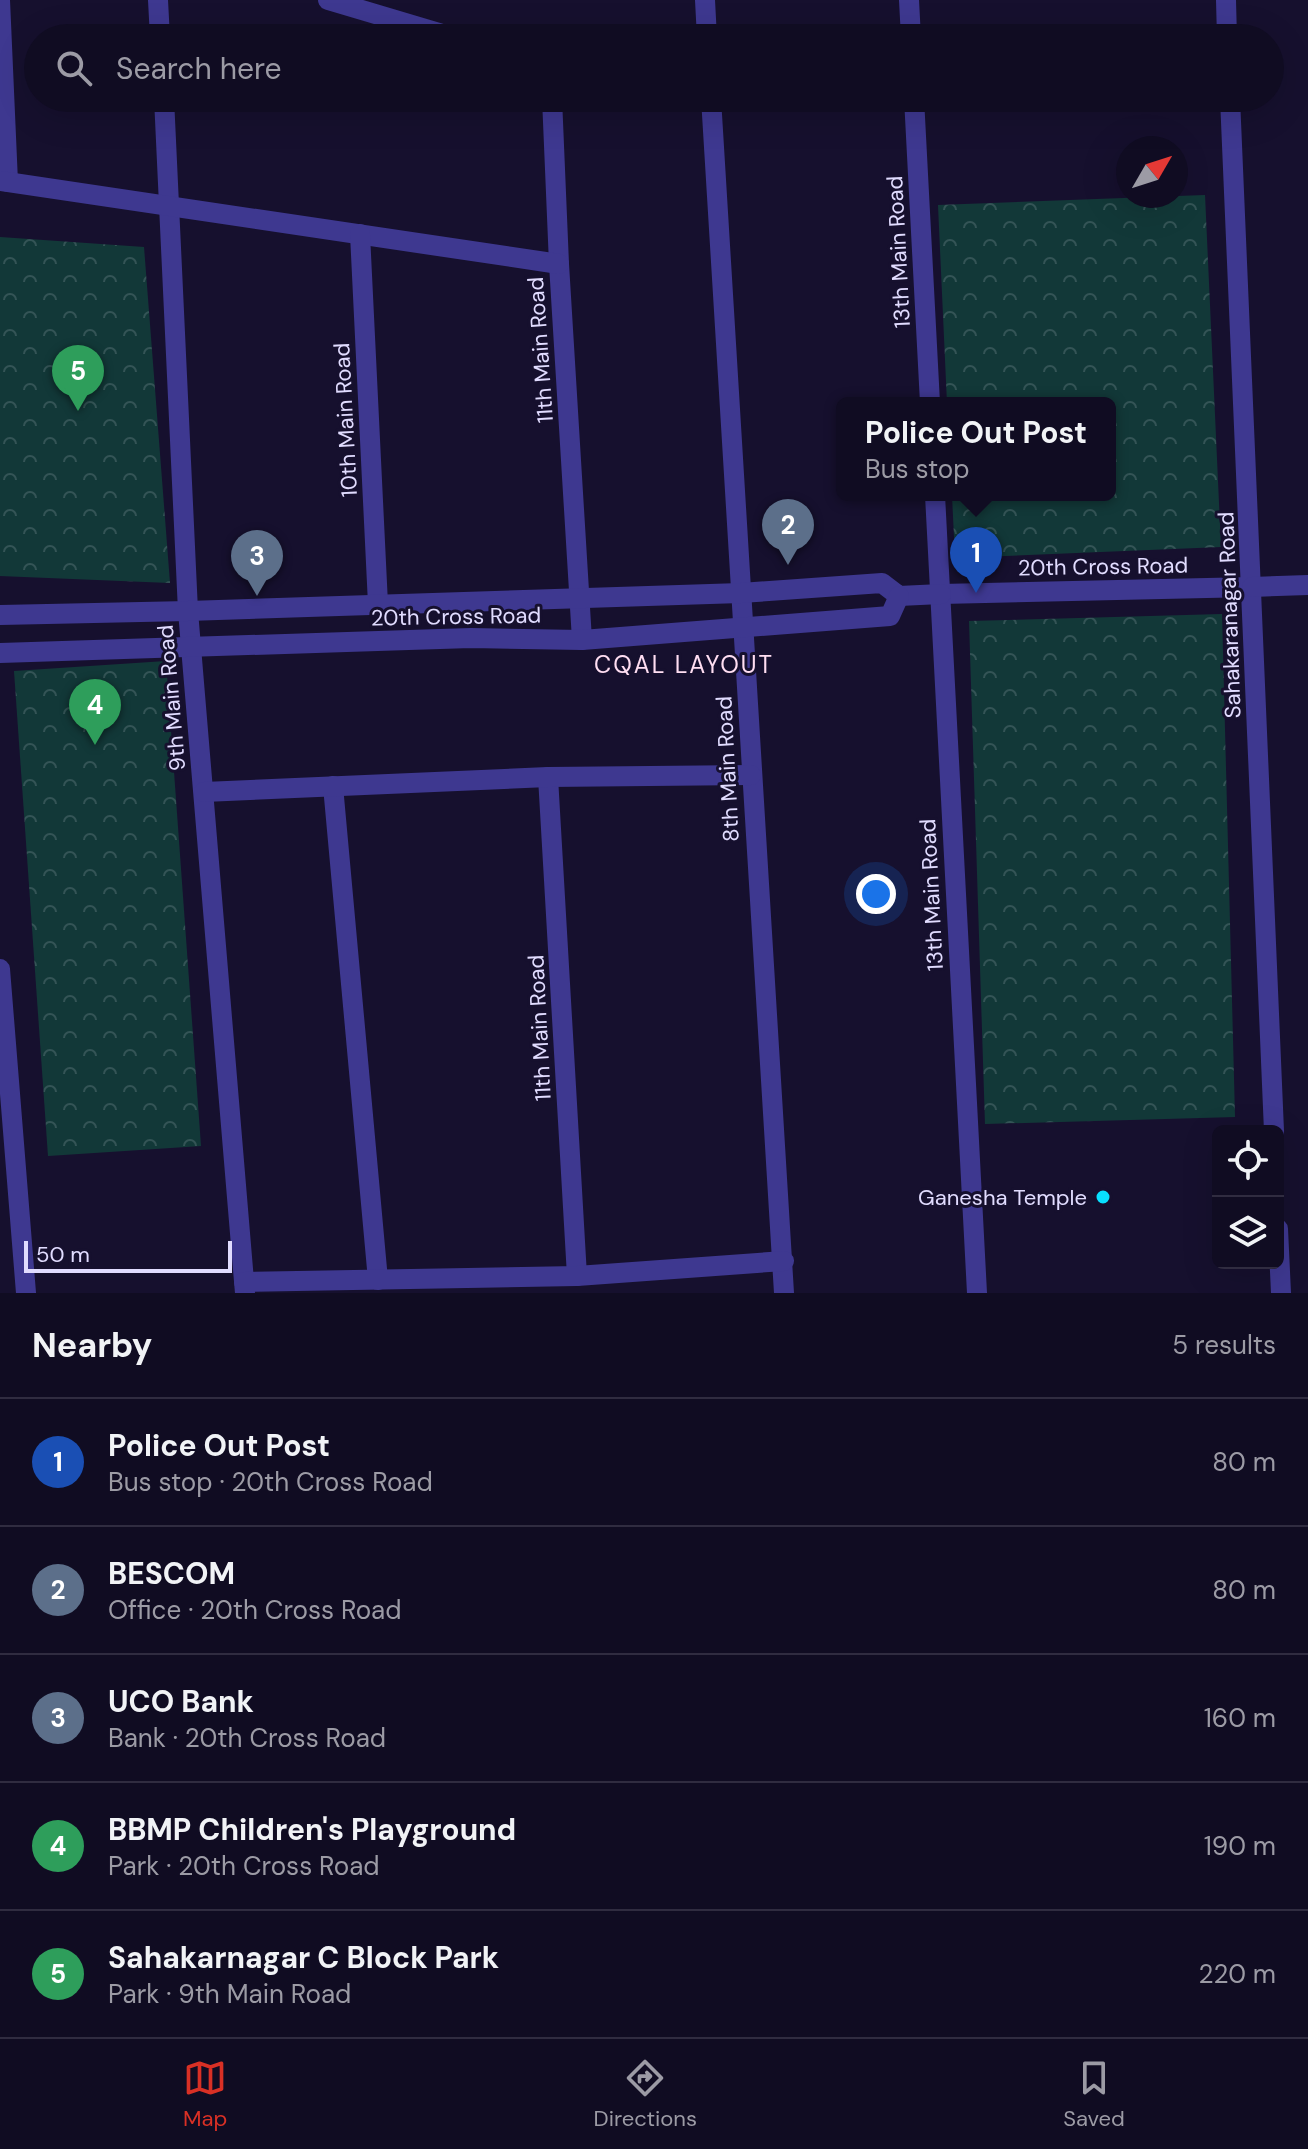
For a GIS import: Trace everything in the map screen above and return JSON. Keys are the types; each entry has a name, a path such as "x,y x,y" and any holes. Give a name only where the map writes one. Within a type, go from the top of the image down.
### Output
{"street":[{"path":"0,0 4,182 559,264"},
{"path":"158,0 159,24"},
{"path":"328,0 409,24"},
{"path":"705,0 706,24"},
{"path":"909,0 910,24"},
{"path":"1226,0 1227,24"},
{"name":"9th Main Road","path":"165,112 188,611 244,1287"},
{"name":"11th Main Road","path":"553,112 582,640"},
{"name":"8th Main Road","path":"705,112 741,593 784,1293"},
{"name":"13th Main Road","path":"915,112 930,397"},
{"name":"Sahakaranagar Road","path":"1231,112 1274,1125"},
{"name":"10th Main Road","path":"360,234 378,604"},
{"name":"13th Main Road","path":"935,501 977,1293"},
{"name":"20th Cross Road","path":"0,615 741,593 882,583 899,596 1308,585"},
{"name":"20th Cross Road","path":"0,653 471,638 582,640 890,616 899,596"},
{"path":"204,792 548,777 751,775"},
{"name":"11th Main Road","path":"548,777 577,1276"},
{"path":"333,786 378,1280"},
{"path":"0,969 26,1293"},
{"path":"244,1287 378,1280 577,1276 784,1261"},
{"path":"1280,1269 1281,1293"}],"green space":[{"path":"1205,195 1221,547 955,558 952,501 1116,501 1116,397 947,397 938,205 1116,198 1116,208 1188,208 1188,196"},
{"path":"0,237 144,247 170,583 0,576"},
{"path":"1222,614 1235,1117 985,1124 969,621"},
{"path":"166,661 201,1146 48,1156 14,671"}],"place":[{"name":"Sahakarnagar C Block Park","path":"78,411"},
{"name":"BESCOM","path":"788,565"},
{"name":"Police Out Post","path":"976,593"},
{"name":"UCO Bank","path":"257,596"},
{"name":"BBMP Children's Playground","path":"95,745"},
{"name":"Ganesha Temple","path":"1103,1197"}],"district":[{"name":"CQAL LAYOUT","path":"684,665"}]}
